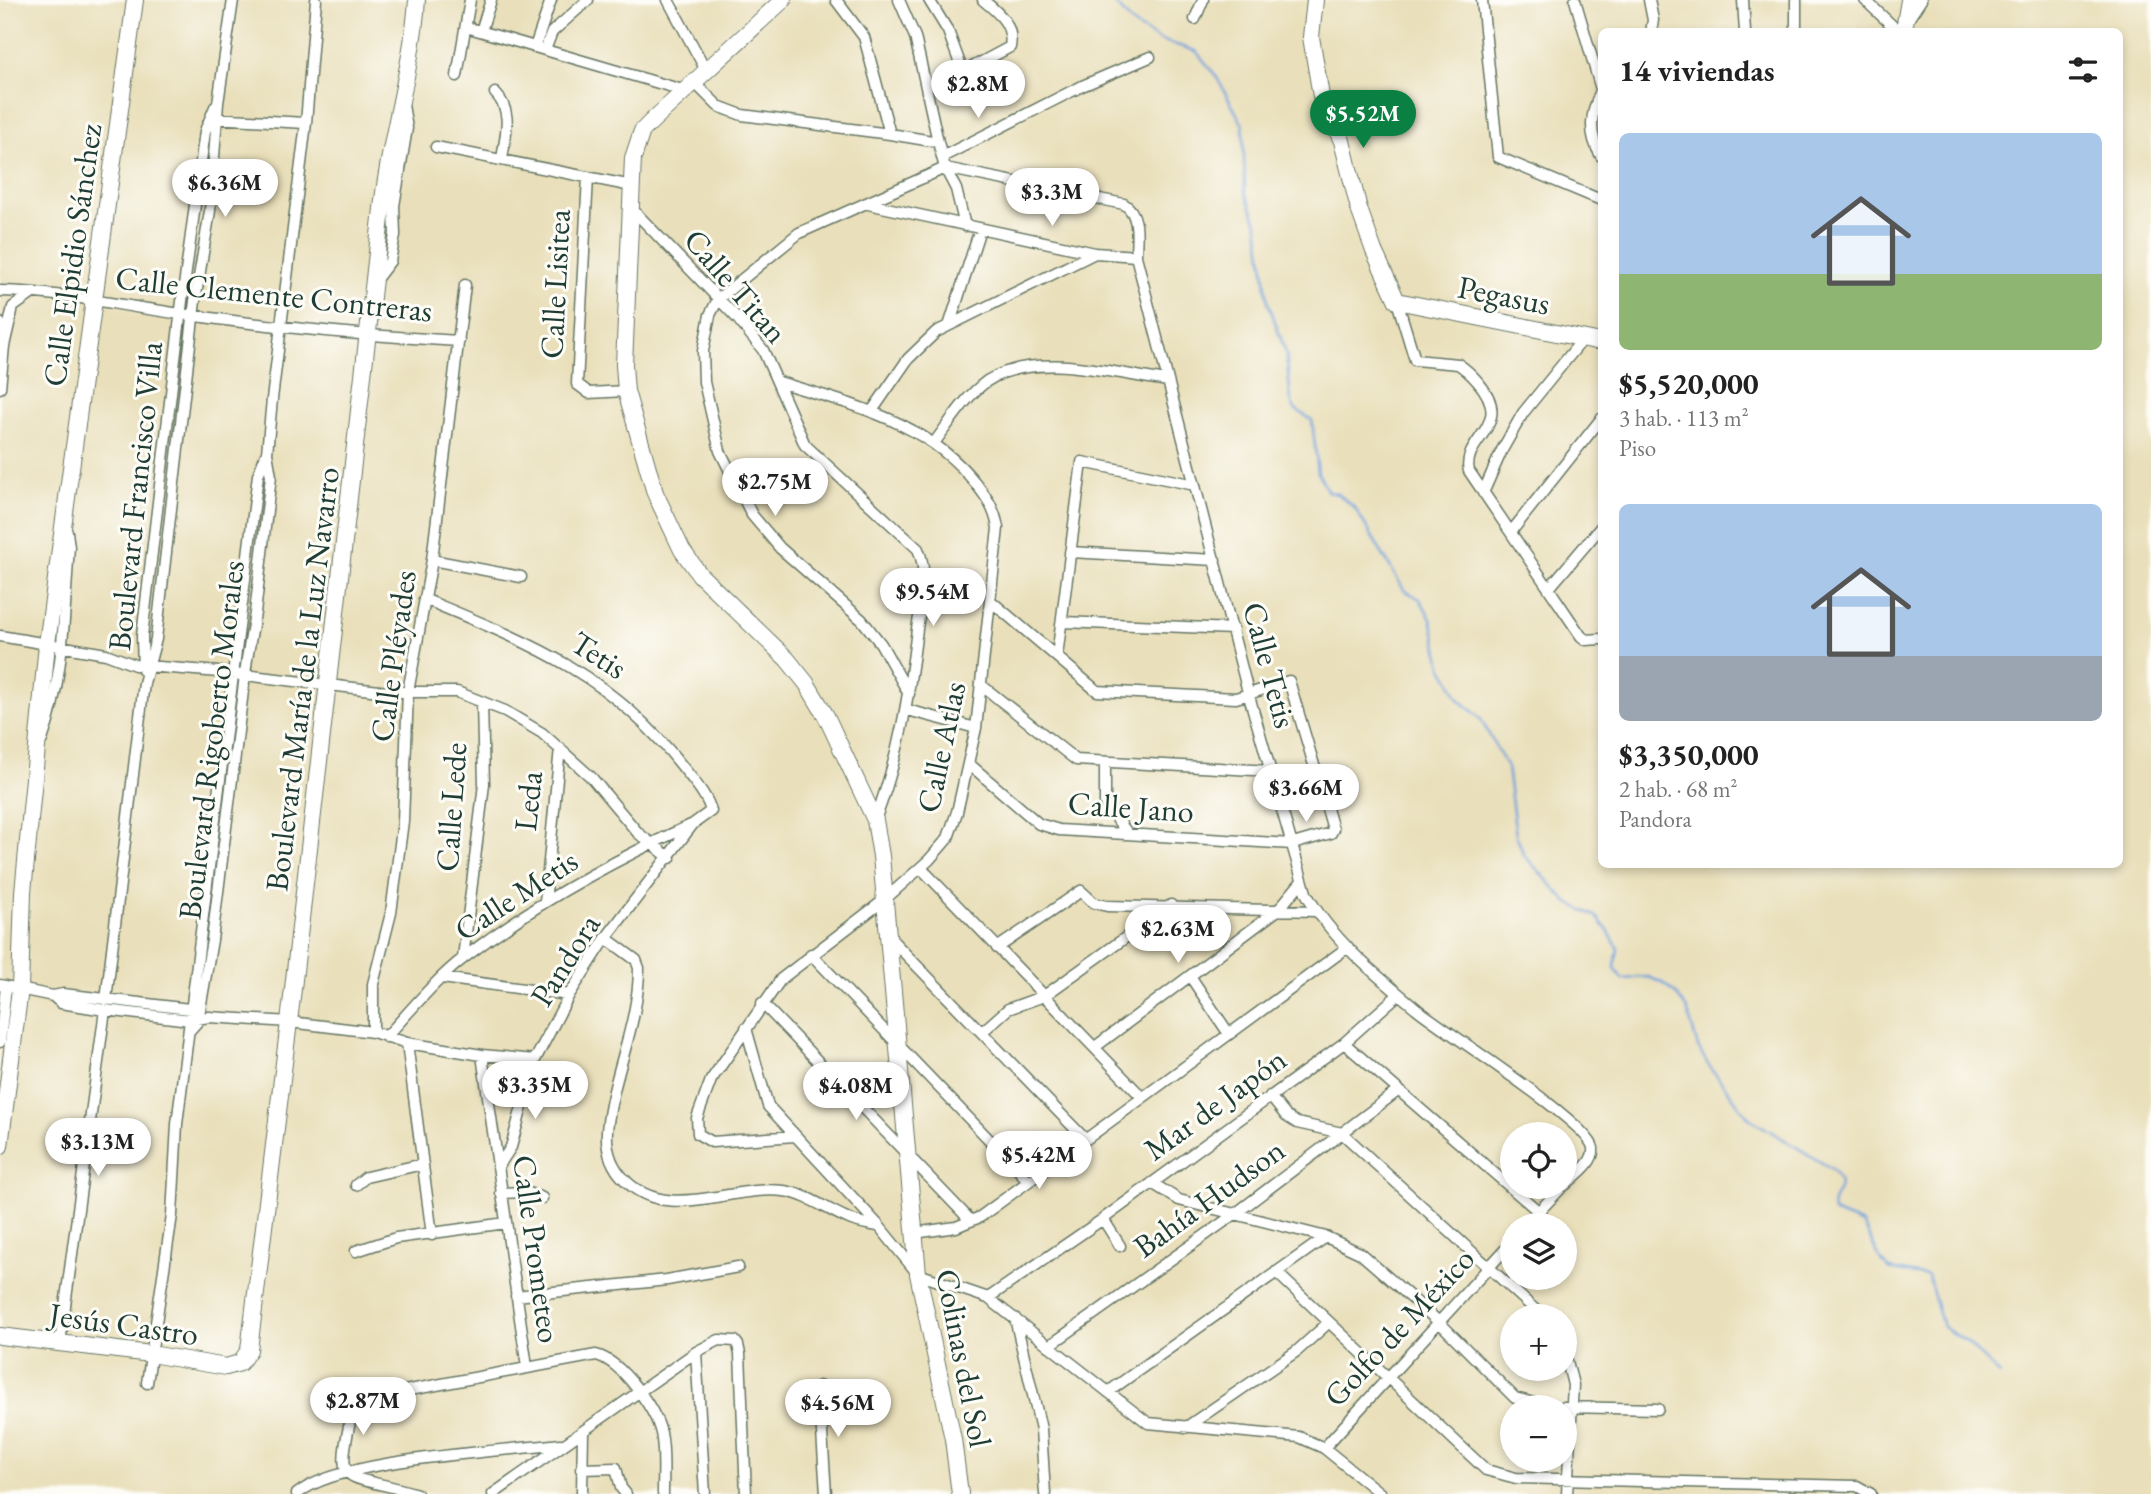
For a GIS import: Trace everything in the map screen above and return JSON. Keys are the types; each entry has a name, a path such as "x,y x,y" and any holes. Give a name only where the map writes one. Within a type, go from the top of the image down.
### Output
{"street":[{"name":"Calle Elpidio Sánchez","path":"0,1042 23,892 53,645 63,517 124,100 135,0"},
{"path":"233,0 214,118 306,122"},
{"name":"Boulevard Rigoberto Morales","path":"197,1018 231,674 258,475 267,453 306,122 316,0"},
{"name":"Boulevard María de la Luz Navarro","path":"240,1363 249,1350 290,1022 331,687 377,278 382,207 412,51 417,0"},
{"path":"457,76 470,0"},
{"path":"481,31 491,0"},
{"path":"540,49 551,0"},
{"path":"540,49 552,32 587,0"},
{"path":"668,0 696,82 718,106 742,115 889,131 937,142"},
{"name":"Colinas del Sol","path":"783,0 642,131 633,158 625,324 626,391 656,493 686,557 700,575 787,659 807,684 826,716 875,820 881,856 895,1043 918,1274 953,1439 960,1494"},
{"path":"836,0 864,37 889,131"},
{"path":"899,0 913,28 928,86 937,142 945,169 956,189 965,226"},
{"path":"929,0 948,31 963,72"},
{"path":"928,86 963,72 1010,47 1012,35 1008,24 983,0"},
{"path":"1195,19 1203,0"},
{"path":"1315,0 1311,37 1321,96 1342,141 1353,188 1374,251 1397,301 1415,360 1458,363 1488,394 1492,408 1490,417 1467,465 1483,493 1550,587 1581,636 1586,640 1598,639"},
{"path":"1482,0 1495,149 1504,162 1598,199"},
{"path":"1575,0 1598,80"},
{"path":"1649,0 1652,28"},
{"path":"1743,0 1745,28"},
{"path":"1796,0 1796,28"},
{"path":"1865,0 1900,28"},
{"path":"1901,28 1909,0"},
{"path":"1902,28 1921,0"},
{"path":"467,27 540,49 696,82"},
{"path":"942,157 1082,86 1150,57"},
{"path":"495,93 507,108 508,117 502,160"},
{"path":"1598,102 1591,130 1598,150"},
{"name":"Boulevard Francisco Villa","path":"60,1343 106,1005 144,683 146,665 142,636 180,314 205,131 214,118"},
{"name":"Boulevard Francisco Villa","path":"146,665 156,639 194,316 210,211 214,118"},
{"path":"436,147 632,186"},
{"path":"875,820 892,772 909,694 881,644 862,620 780,548 752,515 720,451 704,382 704,336 718,299 799,233 945,169"},
{"name":"Calle Tetis","path":"945,169 1129,207 1136,227 1136,257 1249,696 1302,881 1316,911 1348,947 1399,994 1461,1043 1543,1099 1570,1122"},
{"name":"Calle Lisitea","path":"587,177 577,384 589,393 626,391"},
{"path":"868,204 1095,253 1136,257"},
{"name":"Calle Titan","path":"632,210 763,350 805,445 918,549 923,560 909,694"},
{"path":"950,323 980,229"},
{"path":"872,411 908,359 936,332 1095,253"},
{"name":"Calle Pléyades","path":"373,1032 373,984 391,913 403,821 408,692 432,560 465,285"},
{"name":"Calle Clemente Contreras","path":"0,291 35,291 194,316 369,336 459,341"},
{"path":"0,388 4,346 13,307 35,291"},
{"name":"Pegasus","path":"1397,301 1598,342"},
{"path":"0,323 4,346"},
{"path":"1483,493 1502,450 1523,413 1583,339"},
{"path":"934,443 973,394 986,382 1018,366 1048,366 1168,381"},
{"path":"175,370 188,370"},
{"name":"Calle Atlas","path":"779,382 872,411 901,423 934,443 968,474 996,513 997,543 976,727 948,838 883,901 781,979 711,1080 697,1118 698,1134 712,1142 795,1136"},
{"path":"1511,531 1598,423"},
{"name":"Boulevard Rigoberto Morales","path":"147,1383 172,1215 177,1124 212,940 271,476 267,453"},
{"path":"1057,656 1082,462 1195,485"},
{"path":"1550,587 1598,531"},
{"path":"1070,552 1215,560"},
{"path":"432,560 521,577"},
{"name":"Tetis","path":"425,599 553,655 617,697 662,741 709,803"},
{"path":"992,601 1097,691 1236,698 1249,696"},
{"path":"1063,622 1233,629"},
{"path":"0,636 106,654 125,664 331,687 408,692 444,690 482,702 527,722 560,748 591,777 638,833 670,858"},
{"name":"Calle Jano","path":"968,763 1039,824 1049,828 1293,844 1333,832 1289,681 1249,696"},
{"path":"981,685 1069,756 1083,761 1271,771"},
{"name":"Calle Lede","path":"463,958 484,784 482,702"},
{"path":"907,710 976,727"},
{"name":"Leda","path":"545,902 560,748"},
{"path":"1105,762 1105,803 1128,834"},
{"name":"Pandora","path":"498,1167 511,1147 535,1060 569,995 606,938 670,858 693,824 710,813 709,803"},
{"name":"Calle Metis","path":"386,1037 463,958 545,902 651,843 693,824"},
{"path":"921,867 1142,1097"},
{"path":"1095,1047 1279,909 1302,881"},
{"path":"997,948 1081,891 1100,905 1316,911"},
{"path":"982,1032 1008,1009 1044,996 1171,905"},
{"path":"888,936 1085,1139"},
{"path":"606,938 636,960 639,968 628,1040 610,1109 607,1134 609,1154 617,1172 629,1185 644,1195 660,1199 704,1199 765,1190 785,1191 849,1220 879,1226"},
{"path":"914,1233 940,1231 971,1221 1348,947"},
{"path":"811,954 1028,1180"},
{"path":"1190,976 1229,1034"},
{"path":"442,978 569,995"},
{"name":"Calle Elpidio Sánchez","path":"0,1146 9,987"},
{"path":"9,987 197,1018 290,1022 373,1032 407,1042 482,1055 535,1060"},
{"name":"Mar de Japón","path":"988,1298 1152,1184 1344,1043 1399,994"},
{"path":"762,1003 906,1150 971,1221"},
{"path":"746,1028 768,1106 879,1226 918,1274 988,1298 1148,1423 1299,1437 1324,1448 1381,1494"},
{"path":"407,1042 432,1235"},
{"path":"1344,1043 1538,1211 1550,1199"},
{"name":"Calle Prometeo","path":"482,1055 527,1367"},
{"name":"Bahía Hudson","path":"1049,1346 1235,1214 1399,1090"},
{"path":"1270,1096 1286,1116 1297,1123 1342,1133 1528,1304"},
{"name":"Calle Tetis","path":"1577,1128 1588,1138 1593,1151 1592,1157 1577,1173"},
{"path":"356,1185 366,1177 423,1164"},
{"path":"1152,1184 1179,1200 1326,1237 1372,1261 1512,1395"},
{"path":"501,1193 525,1192 542,1198"},
{"path":"1102,1219 1121,1247"},
{"path":"356,1251 396,1238 506,1223"},
{"path":"1108,1392 1326,1237"},
{"name":"Golfo de México","path":"1324,1448 1500,1256"},
{"path":"516,1296 667,1280 738,1267"},
{"path":"1276,1272 1327,1324 1486,1469 1516,1478 1642,1481 1716,1488 1857,1486 1871,1494"},
{"path":"1015,1317 1041,1429 1045,1494"},
{"path":"1185,1428 1297,1351 1327,1324"},
{"name":"Jesús Castro","path":"0,1336 151,1354 226,1367 240,1363"},
{"path":"493,1494 636,1391 719,1340 735,1341 740,1354 746,1494"},
{"path":"696,1352 705,1494"},
{"path":"417,1494 352,1479 346,1472 342,1459 354,1403 362,1399 596,1355 617,1364 650,1410 662,1436 663,1494"},
{"path":"819,1386 826,1494"},
{"path":"1577,1407 1658,1409"},
{"path":"582,1494 583,1431"},
{"path":"297,1494 322,1479 346,1472 416,1460 560,1444"},
{"path":"581,1469 616,1468 621,1488 626,1494"},
{"path":"1567,1494 1569,1472"},
{"path":"1642,1481 1642,1494"}],"waterway":[{"path":"1112,0 1134,25 1160,40 1196,51 1216,76 1243,125 1245,192 1258,225 1268,302 1286,353 1291,401 1295,409 1312,420 1318,473 1328,492 1338,494 1355,508 1404,590 1420,599 1431,619 1442,665 1459,699 1480,718 1507,767 1516,835 1524,855 1567,902 1597,917 1618,948 1615,968 1622,979 1648,977 1661,982 1675,993 1687,1009 1698,1047 1707,1063 1749,1118 1832,1169 1840,1182 1833,1212 1863,1224 1881,1261 1889,1269 1928,1276 1943,1327 1968,1343 1999,1375"}]}
